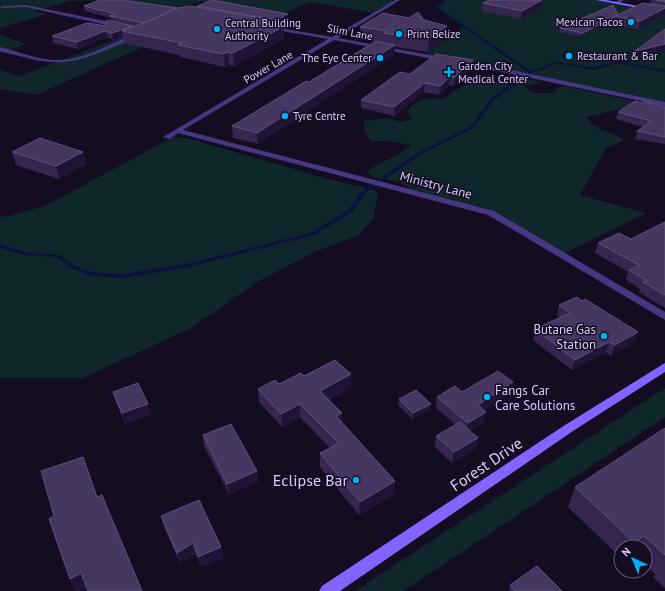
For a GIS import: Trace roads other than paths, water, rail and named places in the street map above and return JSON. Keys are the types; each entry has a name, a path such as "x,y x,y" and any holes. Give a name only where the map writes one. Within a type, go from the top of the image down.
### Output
{"main road":[{"path":"598,0 665,12"},
{"name":"Forest Drive","path":"327,591 569,428 665,367"}],"street":[{"name":"Power Lane","path":"167,137 334,40 398,0"},
{"path":"617,3 622,0"},
{"path":"2,7 26,6 123,27"},
{"name":"Slim Lane","path":"265,26 522,74 665,104"},
{"path":"0,49 46,61 62,62 80,57 144,31 137,30"},
{"name":"Ministry Lane","path":"178,131 491,213 665,317"}],"waterway":[{"path":"445,0 436,7 531,72"},
{"path":"531,72 544,68 556,62 593,69 618,62 665,71"},
{"path":"0,246 24,253 57,256 75,268 92,274 122,276 185,266 312,234 350,211 364,192 420,153 472,127 492,100 506,89 526,79 531,72"}],"place":[{"name":"Mexican Tacos","path":"631,22"},
{"name":"Central Building Authority","path":"217,29"},
{"name":"Print Belize","path":"399,34"},
{"name":"Restaurant & Bar","path":"569,56"},
{"name":"The Eye Center","path":"380,58"},
{"name":"Garden City Medical Center","path":"449,72"},
{"name":"Tyre Centre","path":"285,116"},
{"name":"Butane Gas Station","path":"604,336"},
{"name":"Fangs Car Care Solutions","path":"487,397"},
{"name":"Eclipse Bar","path":"356,480"}]}
